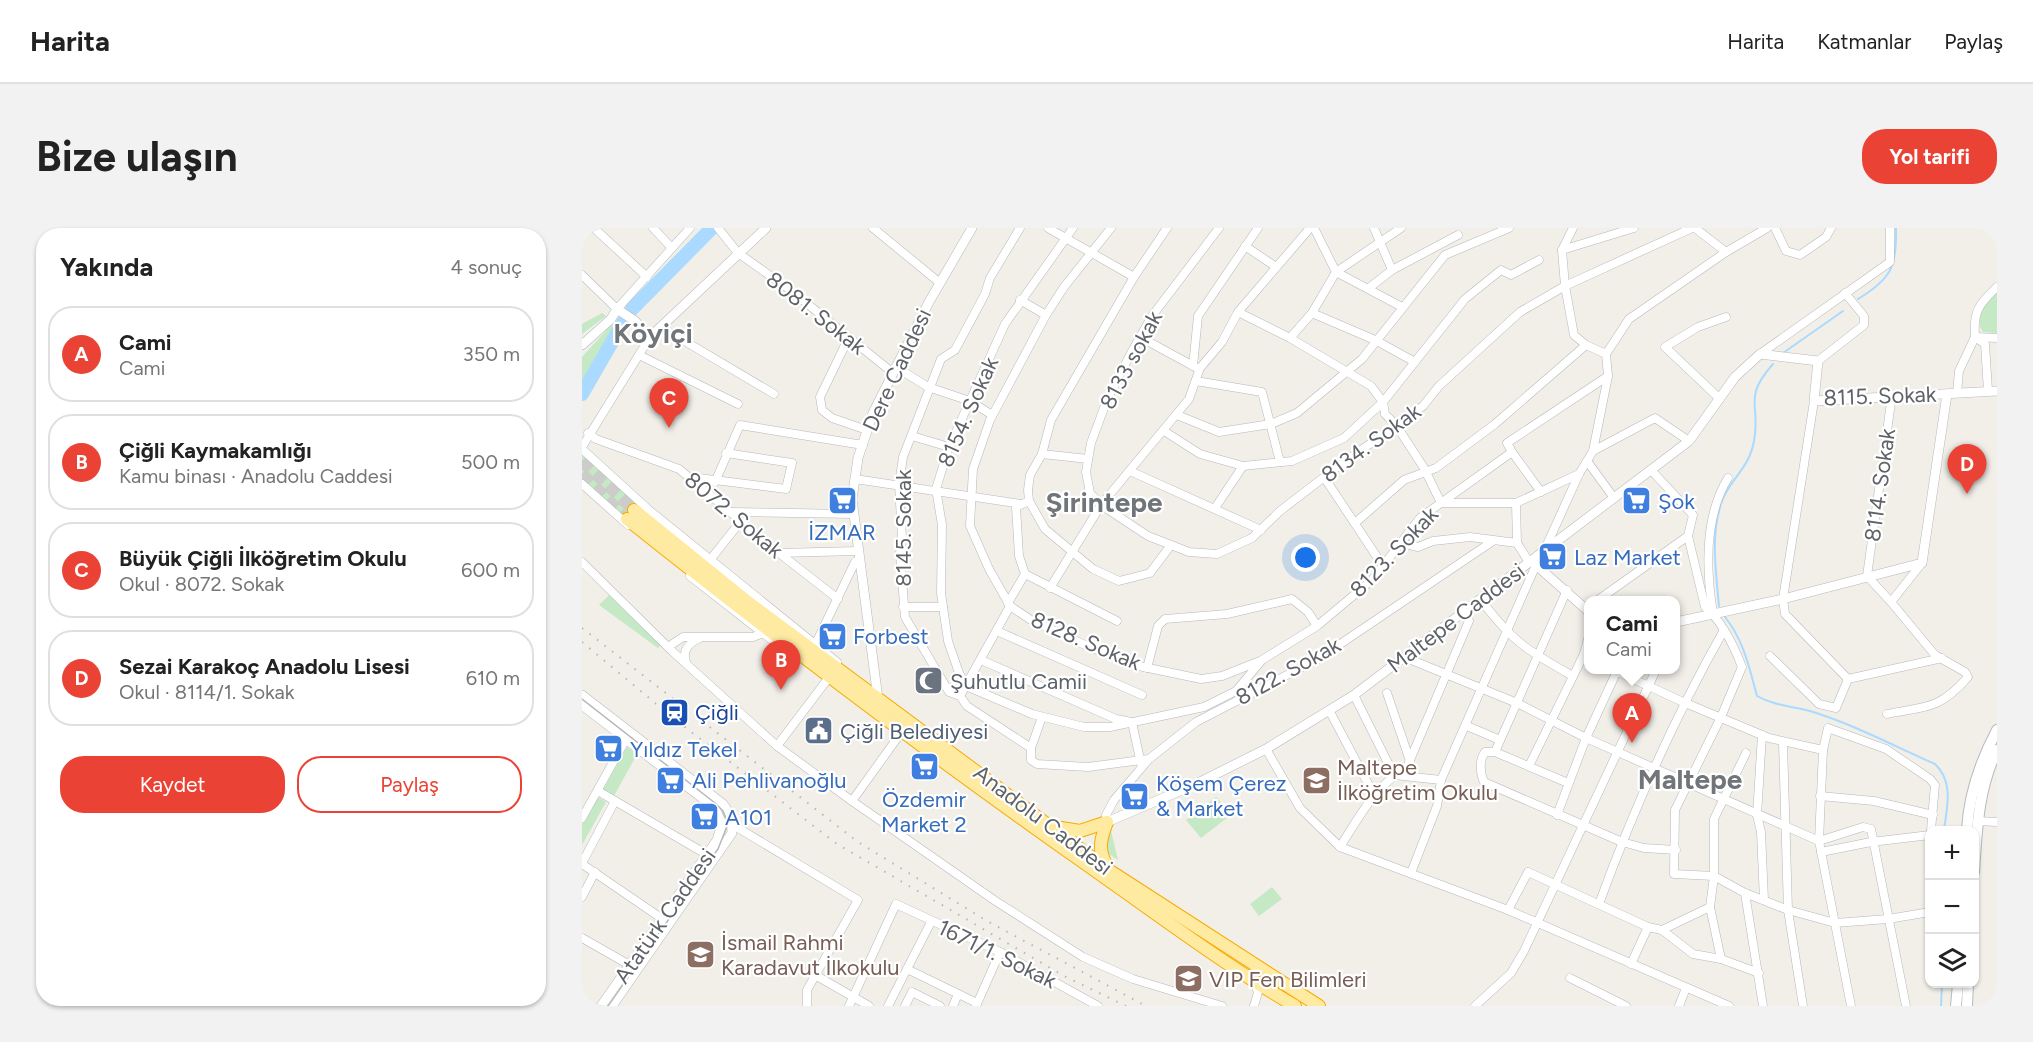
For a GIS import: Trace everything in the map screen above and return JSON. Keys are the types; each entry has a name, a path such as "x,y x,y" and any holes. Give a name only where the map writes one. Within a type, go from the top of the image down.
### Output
{"highway":[{"name":"Anadolu Caddesi","path":"1295,1006 1254,982 1068,845 1054,827 630,514 809,661 1000,804 1068,845 1110,871 1319,1006"},
{"path":"1054,827 1080,831 1107,822"},
{"path":"1107,822 1101,836 1100,846 1110,871"},
{"path":"1068,845 1080,831"}],"main road":[{"path":"1967,826 1969,800 1979,768 1997,730"},
{"path":"1978,826 1988,769 1997,750"},
{"path":"1956,1006 1958,988"},
{"path":"1966,1006 1968,988"}],"street":[{"path":"594,228 646,277"},
{"path":"653,228 672,248"},
{"path":"584,342 611,319 690,228"},
{"path":"766,228 650,337 588,433 582,448 649,510 816,643 878,699"},
{"path":"873,228 940,283"},
{"name":"Dere Caddesi","path":"878,699 853,514 852,499 855,479 867,430 894,370 972,228"},
{"name":"8145. Sokak","path":"1020,228 990,278 985,294 955,350 941,359 928,387 903,457 899,484 905,617 949,692 960,696 967,706 1030,748 1031,760 1037,764 1088,768 1141,765"},
{"path":"1048,228 1065,240 1134,277"},
{"name":"8154. Sokak","path":"966,686 959,674 948,641 939,571 942,525 936,489 949,447 1005,324 1072,228"},
{"name":"8128. Sokak","path":"1111,228 1046,315 992,415 973,469 970,526 989,569 1009,604 1031,620 1085,645 1147,668 1201,680 1231,673 1262,660"},
{"path":"1167,228 1134,277 1051,420 1042,454 1030,475 1025,502 1045,530 1071,554 1093,569 1119,581 1150,573 1171,545"},
{"name":"8133 sokak","path":"1101,505 1090,493 1086,472 1090,443 1107,400 1152,316 1219,228"},
{"path":"1050,588 1101,505 1189,399 1196,381 1198,316 1258,228"},
{"path":"1196,367 1222,342 1238,312 1312,228 1336,272 1402,307"},
{"path":"1374,228 1392,270"},
{"path":"1290,338 1312,313 1336,272 1401,228"},
{"path":"1177,415 1219,432 1271,424 1297,413 1362,359 1445,255 1509,228"},
{"path":"1573,228 1562,250 1565,286 1574,335 1586,345 1606,354"},
{"path":"1562,250 1634,228"},
{"path":"1693,228 1726,252"},
{"name":"8134. Sokak","path":"1101,505 1149,536 1189,552 1217,554 1252,538 1324,477 1423,406 1439,386 1520,312 1565,286 1693,228"},
{"path":"1545,551 1579,474 1593,451 1608,376 1606,354 1629,319 1726,252 1767,228"},
{"path":"1775,228 1786,251 1800,255 1826,237 1831,228"},
{"path":"1760,354 1845,293 1874,276 1890,262 1890,228"},
{"name":"8081. Sokak","path":"719,230 738,254 783,285 848,339 894,370 928,387 970,402 992,415"},
{"path":"1369,288 1392,270 1457,232 1461,248"},
{"path":"1245,246 1276,267"},
{"path":"1164,431 1200,454 1243,466 1292,461 1344,438 1383,402 1466,299 1501,270 1511,275 1539,260"},
{"path":"582,275 650,337"},
{"path":"1957,393 1959,371 1975,337 1977,307 1997,287"},
{"path":"1760,354 1818,361 1864,325 1864,316 1845,293"},
{"path":"1020,300 1046,315"},
{"path":"1238,312 1290,338 1371,386 1383,402 1385,414 1396,425 1425,470 1441,503 1516,503 1579,474"},
{"path":"1312,313 1375,340 1415,362"},
{"path":"1720,399 1665,347 1698,327 1726,316"},
{"path":"661,327 774,394"},
{"path":"1140,337 1196,367"},
{"path":"1975,337 1997,338"},
{"path":"1975,337 1984,344 1992,391"},
{"path":"848,339 820,397 822,410 832,418 867,430"},
{"path":"1355,523 1404,480 1425,470 1436,468 1495,424 1586,345"},
{"name":"Maltepe Caddesi","path":"1107,822 1196,784 1266,749 1354,695 1465,611 1533,564 1545,551 1689,441 1735,377 1760,354"},
{"path":"639,355 738,404"},
{"name":"8115. Sokak","path":"1818,361 1814,401 1846,400 1892,394 1992,391"},
{"name":"8123. Sokak","path":"966,686 1042,717 1084,727 1110,727 1204,707 1236,691 1262,660 1317,626 1372,580 1420,518 1512,452 1507,443 1608,376"},
{"path":"1196,381 1262,393 1280,462"},
{"name":"8114. Sokak","path":"1867,576 1892,394"},
{"path":"1890,602 1922,563 1947,394"},
{"path":"1814,401 1783,599 1785,614 1848,679"},
{"path":"1593,451 1655,418 1689,441"},
{"path":"714,482 740,425 862,445"},
{"name":"8072. Sokak","path":"588,433 596,439 679,469 838,599"},
{"path":"912,436 949,447"},
{"path":"1512,452 1541,492"},
{"path":"689,477 714,482 786,489 792,463 726,453"},
{"path":"1042,454 1088,459"},
{"path":"1587,461 1614,498"},
{"path":"1215,508 1243,466"},
{"path":"1652,470 1694,515 1688,536 1705,607 1713,613 1724,630 1735,648 1742,667 1721,717 1675,810 1674,874 1714,876 1745,893 1788,910 1835,923 1888,919 1925,913"},
{"path":"1130,471 1261,530"},
{"path":"1324,477 1383,566"},
{"path":"1713,613 1709,588 1710,536 1719,494 1728,478"},
{"path":"855,479 936,489 972,498 1025,502"},
{"path":"582,484 642,537 763,633 793,654 809,661"},
{"path":"960,696 1025,574 1015,526 1016,507 1025,502"},
{"path":"1516,503 1517,543 1533,564 1584,605"},
{"path":"730,512 853,514"},
{"path":"710,560 741,521"},
{"path":"1604,596 1688,536"},
{"path":"1401,543 1418,547 1433,541 1470,537 1517,543"},
{"name":"8122. Sokak","path":"1107,822 1106,816 1114,800 1141,765 1196,722 1318,659 1493,541"},
{"path":"779,553 857,551"},
{"path":"582,562 668,647 777,746 994,900 1083,957 1133,979 1203,1003 1222,1006"},
{"path":"816,643 855,562"},
{"path":"1680,621 1783,599 1922,563"},
{"path":"1411,873 1437,806 1441,780 1507,634 1533,564"},
{"path":"1025,574 1117,621"},
{"path":"1867,576 1935,655 1965,672 1968,677 1951,696 1940,704 1887,714"},
{"path":"1496,752 1567,590"},
{"path":"1147,668 1158,626 1165,619 1227,614 1292,599 1308,612 1317,626"},
{"path":"1484,604 1507,634 1537,658 1571,675"},
{"path":"903,607 943,607"},
{"path":"1340,847 1374,795 1394,775 1407,767 1469,621 1465,611"},
{"path":"1599,904 1622,842 1683,702 1724,630"},
{"path":"996,631 1142,695"},
{"path":"668,647 683,637 753,637 763,633"},
{"path":"686,662 684,655 687,648 702,637"},
{"path":"1770,656 1819,704 1836,708 1848,679"},
{"path":"1404,657 1517,703 1586,738 1654,766 1724,797 1757,815 1819,841 1863,827 1870,829 1906,1006"},
{"path":"1848,679 1942,658"},
{"path":"1529,766 1571,675 1584,659"},
{"path":"981,660 1072,701 1116,719 1132,722 1141,765"},
{"path":"1557,815 1586,738 1614,674"},
{"path":"1624,674 1762,735 1783,743 1823,750"},
{"path":"1475,1006 1511,973 1537,924 1616,750 1654,674"},
{"path":"777,746 830,676"},
{"path":"1387,693 1410,761"},
{"path":"582,695 723,804 733,825"},
{"path":"1354,695 1394,775"},
{"path":"582,705 715,808 722,824 733,825 858,900 807,990 807,1006"},
{"path":"1196,722 1204,707"},
{"path":"1329,710 1374,795"},
{"path":"1030,748 1042,717"},
{"path":"1467,726 1500,740"},
{"path":"1851,1006 1819,841 1823,750 1828,728 1886,749 1935,785 1932,826"},
{"path":"852,801 903,730"},
{"path":"1762,735 1757,815 1761,832 1764,900"},
{"path":"582,818 626,739"},
{"path":"1783,743 1788,910 1803,1006"},
{"path":"1266,749 1300,808 1340,847 1508,910 1729,1006"},
{"path":"1568,783 1496,752 1485,752 1482,756 1481,774 1484,782 1622,842 1644,848 1676,850"},
{"path":"1721,959 1710,907 1714,876 1714,819 1746,753"},
{"path":"1394,775 1441,780"},
{"path":"598,791 711,857"},
{"path":"1820,796 1875,801 1933,815"},
{"path":"615,801 582,863 667,922"},
{"path":"1978,822 1996,822 1997,833"},
{"name":"Atatürk Caddesi","path":"711,857 722,824"},
{"name":"Atatürk Caddesi","path":"601,1006 634,967 711,857 732,833 733,825"},
{"path":"1821,852 1871,842 1925,835"},
{"path":"582,897 595,872"},
{"path":"1508,910 1528,872 1648,927 1662,930 1693,954 1721,959 1758,973"},
{"path":"1745,893 1763,1006"},
{"name":"1671/1. Sokak","path":"853,997 896,904 930,922 1000,952 1098,1006"},
{"path":"1662,930 1710,907"},
{"path":"888,1006 930,922"},
{"path":"1631,964 1648,927"},
{"path":"582,938 634,967"},
{"path":"907,969 958,993 977,1005 1000,952"},
{"name":"Atatürk Caddesi","path":"612,1006 634,967"},
{"path":"815,975 869,1006"},
{"path":"1570,978 1626,1006"},
{"path":"1254,982 1258,992 1254,1006"},
{"path":"1679,1006 1686,987"},
{"path":"905,1006 912,992 940,1006"},
{"path":"953,1006 958,993"},
{"path":"849,1006 853,997"}],"green space":[{"path":"1997,291 1997,333 1983,332 1980,327 1980,308"},
{"path":"602,313 606,316 582,334 582,324"},
{"path":"613,323 610,337 582,380 582,357"},
{"path":"582,454 633,501 622,514 582,479"},
{"path":"610,594 662,644 658,648 599,605"},
{"path":"627,747 637,754 614,796 603,790"},
{"path":"598,797 606,802 582,845 582,824"},
{"path":"1216,797 1232,814 1201,838 1186,820"},
{"path":"1111,831 1118,860 1109,854 1105,845"},
{"path":"1272,887 1282,899 1259,916 1250,904"}],"waterway":[{"path":"632,309 712,228"},
{"path":"1858,299 1878,285 1890,271 1895,253 1896,228"},
{"path":"1783,353 1843,311"},
{"path":"582,394 624,321"},
{"path":"1719,606 1715,567 1718,514 1725,493 1752,451 1756,429 1755,394 1773,364"},
{"path":"1725,617 1737,635 1757,696 1770,702 1810,711 1842,722 1935,764 1941,771 1947,787 1944,826"},
{"path":"1941,1006 1942,988"}],"tunnel":[{"path":"582,461 634,510"},
{"path":"582,474 627,519"}],"tram line":[{"path":"582,699 715,803 723,811 728,824 718,849 608,1006"}],"railway":[{"path":"582,628 858,842 987,921 1146,1006"},
{"path":"582,642 673,718 837,844 1064,976 1126,1006"}],"place":[{"name":"Büyük Çiğli İlköğretim Okulu","path":"669,428"},
{"name":"Sezai Karakoç Anadolu Lisesi","path":"1967,494"},
{"name":"İZMAR","path":"842,500"},
{"name":"Şok","path":"1637,501"},
{"name":"Laz Market","path":"1553,557"},
{"name":"Forbest","path":"832,636"},
{"name":"Şuhutlu Camii","path":"929,681"},
{"name":"Çiğli Kaymakamlığı","path":"781,690"},
{"name":"Çiğli","path":"674,712"},
{"name":"Çiğli Belediyesi","path":"819,731"},
{"name":"Cami","path":"1632,743"},
{"name":"Yıldız Tekel","path":"609,749"},
{"name":"Özdemir Market 2","path":"924,767"},
{"name":"Ali Pehlivanoğlu","path":"671,780"},
{"name":"Maltepe İlköğretim Okulu","path":"1316,780"},
{"name":"Köşem Çerez & Market","path":"1135,796"},
{"name":"A101","path":"704,817"},
{"name":"İsmail Rahmi Karadavut İlkokulu","path":"700,955"},
{"name":"VIP Fen Bilimleri","path":"1188,979"}],"district":[{"name":"Köyiçi","path":"653,333"},
{"name":"Şirintepe","path":"1104,502"},
{"name":"Maltepe","path":"1690,779"}]}
